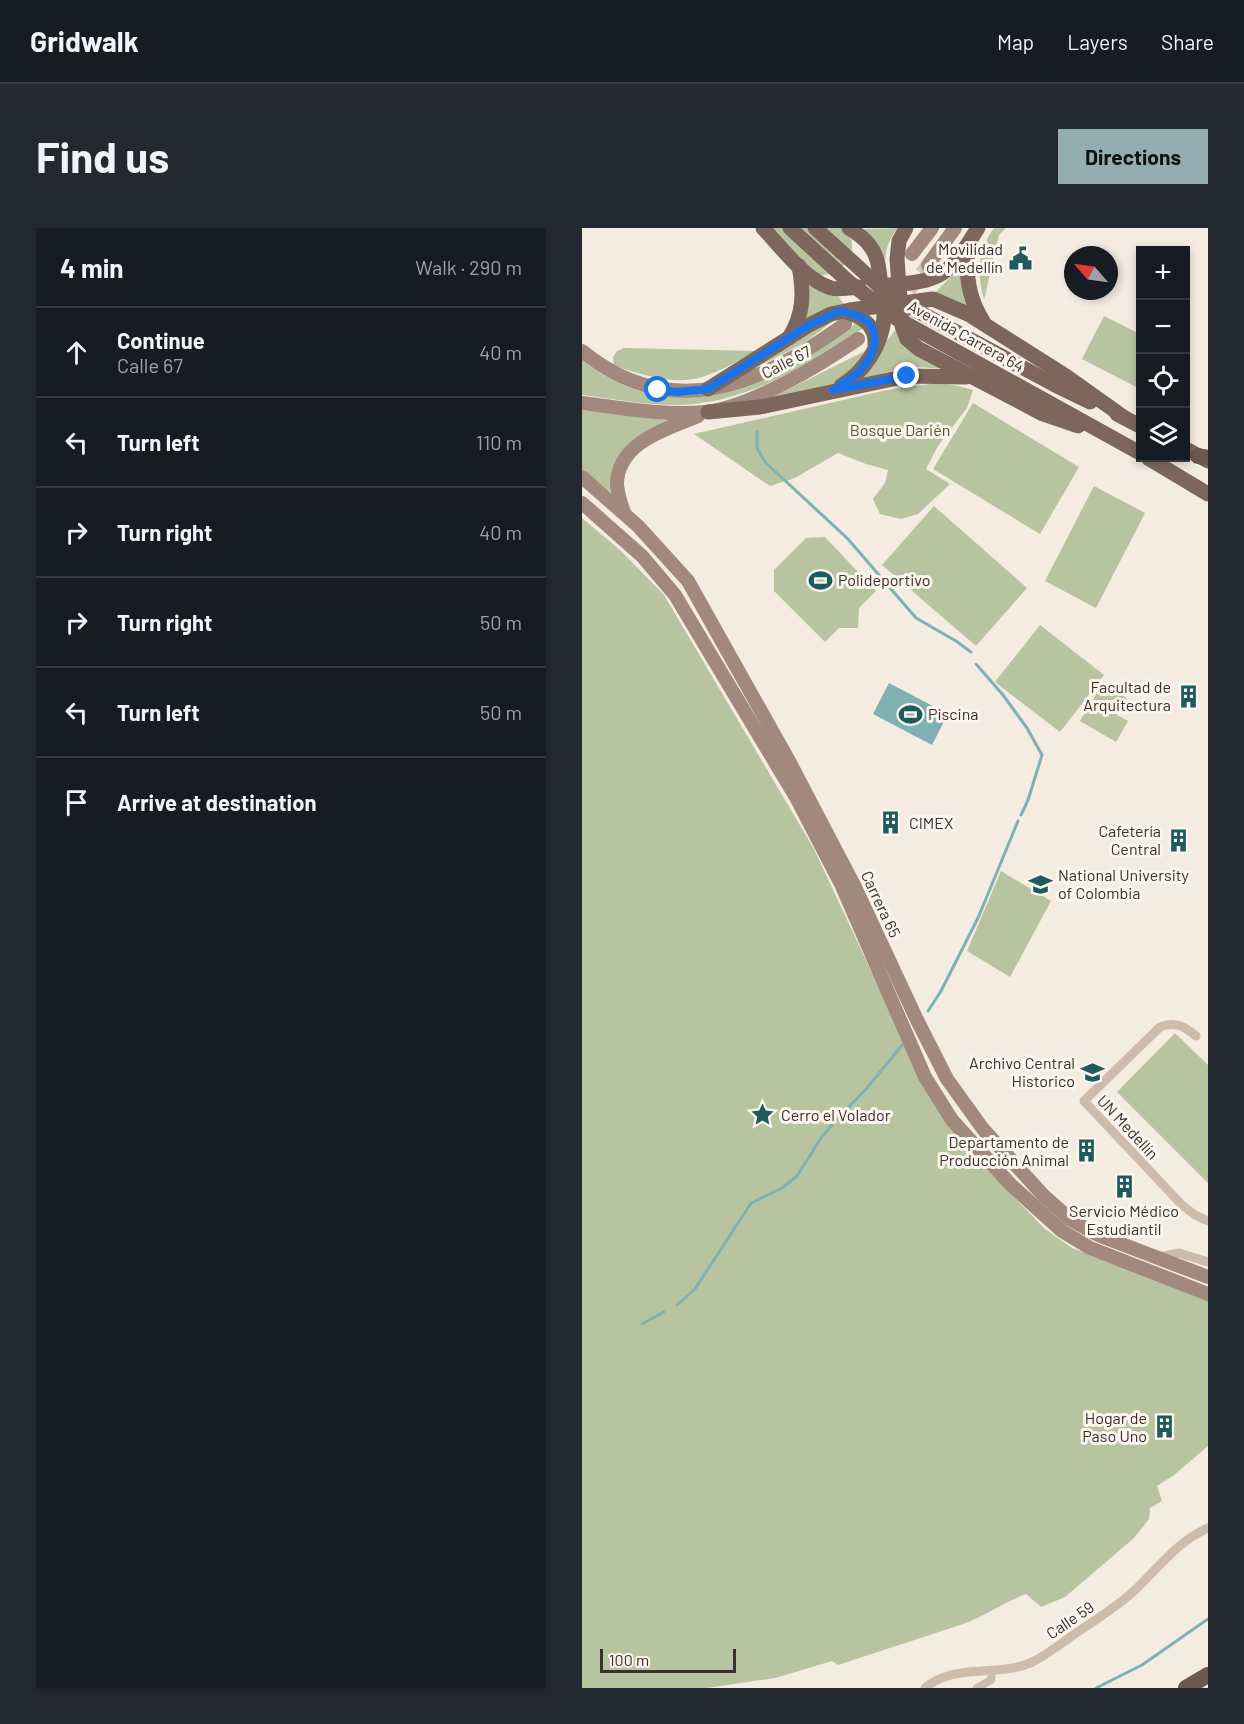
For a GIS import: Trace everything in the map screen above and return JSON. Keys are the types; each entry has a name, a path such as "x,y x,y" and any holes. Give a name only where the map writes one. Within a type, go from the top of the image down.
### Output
{"highway":[{"path":"1186,1688 1208,1675"}],"main road":[{"path":"763,228 811,278 835,288 924,282 939,277 954,265 978,228"},
{"name":"Avenida Carrera 64","path":"790,228 849,283 887,313 1136,451"},
{"name":"Avenida Carrera 64","path":"815,228 878,285 908,306 1055,386 1136,424"},
{"path":"912,254 932,228"},
{"path":"928,265 955,228"},
{"path":"811,278 820,280 837,278 850,267 858,250 857,242 850,229"},
{"path":"833,390 859,372 874,349 883,324 879,266 874,252 866,241 850,229"},
{"path":"902,235 901,255 908,268 921,277 939,277"},
{"path":"902,235 897,259 898,284 902,326 907,339 919,349 1042,414 1112,437"},
{"path":"968,244 967,270 970,294 975,309 986,325"},
{"path":"788,339 798,320 802,305 803,286 799,266"},
{"path":"843,317 883,305 933,299 968,314 986,325 1066,376 1125,418"},
{"path":"939,360 924,340 928,321 934,314 944,310 955,310 968,314"},
{"path":"708,389 820,319 859,316 868,322 874,334 874,349"},
{"name":"Calle 67","path":"582,351 602,366 646,387 677,392 708,389 758,375 778,366 798,355 843,317"},
{"name":"Calle 67","path":"582,403 669,412 708,412 746,400 792,379 858,339"},
{"path":"624,512 619,496 618,475 632,451 649,437 708,412 760,407 907,376 972,377"},
{"path":"1155,462 1208,494"},
{"path":"1166,468 1208,487"},
{"name":"Carrera 65","path":"582,477 624,512 688,581 789,761 855,887 917,1020 960,1099 983,1129 1063,1214 1098,1235 1208,1276"},
{"name":"Carrera 65","path":"582,503 642,556 675,595 785,779 841,884 884,978 925,1077 952,1120 1019,1193 1068,1236 1090,1248 1208,1294"}],"street":[{"name":"UN Medellín","path":"1196,1036 1177,1024 1160,1027 1083,1101 1182,1204 1195,1215 1208,1221"},
{"path":"1159,1257 1179,1253 1208,1262"},
{"name":"Calle 59","path":"925,1688 946,1677 1030,1663 1050,1652 1115,1607 1136,1589 1168,1555 1194,1534 1208,1528"},
{"path":"977,1688 991,1680 992,1671"}],"green space":[{"path":"769,228 843,228 851,240 851,251 842,267 819,276"},
{"path":"897,228 888,245 885,265 859,229"},
{"path":"994,228 1006,228 999,235 984,300 980,281 980,262 984,245"},
{"path":"962,265 968,309 931,297"},
{"path":"807,280 837,295 844,304 799,324"},
{"path":"1104,316 1136,332 1136,387 1082,359"},
{"path":"859,321 865,327 823,354 779,378 732,397 670,405 582,395 582,360 617,382 653,394 689,397 725,392 760,380 794,364"},
{"path":"830,323 791,350 748,370 813,329"},
{"path":"895,330 911,351 922,359 946,369 916,367 898,369 857,381"},
{"path":"624,348 757,351 709,375 669,380 614,366 613,357 617,351"},
{"path":"867,350 861,362 835,384 767,400"},
{"name":"Bosque Darién","path":"937,383 973,390 967,408 938,446 926,469 950,484 918,514 901,519 880,514 873,499 885,483 888,470 838,453 795,478 770,486 694,434 887,390"},
{"path":"973,403 1079,467 1040,534 933,469"},
{"path":"582,410 673,421 648,432 627,446 614,465 612,493 582,470"},
{"path":"1094,486 1145,513 1096,608 1045,581"},
{"path":"934,506 1027,588 976,646 882,565"},
{"name":"Cerro el Volador","path":"582,518 620,550 664,595 814,849 908,1050 1004,1187 1045,1229 1072,1248 1208,1301 1208,1446 1174,1475 1157,1486 1162,1501 1150,1508 1149,1519 1134,1538 1065,1597 1041,1607 1026,1594 963,1624 838,1665 832,1661 775,1678 707,1688 582,1688"},
{"name":"Polideportivo","path":"825,537 876,591 859,608 858,628 839,628 825,642 774,591 774,570 806,538"},
{"path":"1040,625 1104,675 1060,732 995,682"},
{"path":"1102,684 1127,698 1117,715 1128,721 1116,742 1080,721"},
{"path":"1001,871 1051,901 1010,977 967,951"},
{"path":"1175,1033 1208,1065 1208,1183 1117,1092"}],"water":[{"name":"Piscina","path":"889,683 948,714 932,745 873,714"}],"waterway":[{"path":"757,431 757,448 765,462 848,539 916,618 971,652"},
{"path":"976,664 1027,728 1042,755 1021,815"},
{"path":"928,1011 941,991 978,918 1018,821"},
{"path":"844,1112 904,1043"},
{"path":"677,1305 695,1289 751,1203 782,1188 797,1176 821,1138 837,1119"},
{"path":"642,1324 664,1312"},
{"path":"1096,1688 1142,1665 1208,1619"}],"tunnel":[{"path":"896,307 928,265"}],"place":[{"name":"Movilidad de Medellín","path":"1021,258"},
{"name":"Polideportivo","path":"820,580"},
{"name":"Facultad de Arquitectura","path":"1189,696"},
{"name":"Piscina","path":"910,714"},
{"name":"CIMEX","path":"891,823"},
{"name":"Cafetería Central","path":"1179,840"},
{"name":"National University of Colombia","path":"1040,884"},
{"name":"Archivo Central Historico","path":"1093,1072"},
{"name":"Cerro el Volador","path":"763,1115"},
{"name":"Departamento de Producción Animal","path":"1087,1151"},
{"name":"Servicio Médico Estudiantil","path":"1124,1186"},
{"name":"Hogar de Paso Uno","path":"1165,1427"}],"route":[{"path":"658,390 677,392 708,389 809,325 840,311 859,316 868,322 873,329 875,341 871,356 859,372 844,385 833,390 907,376"}]}
